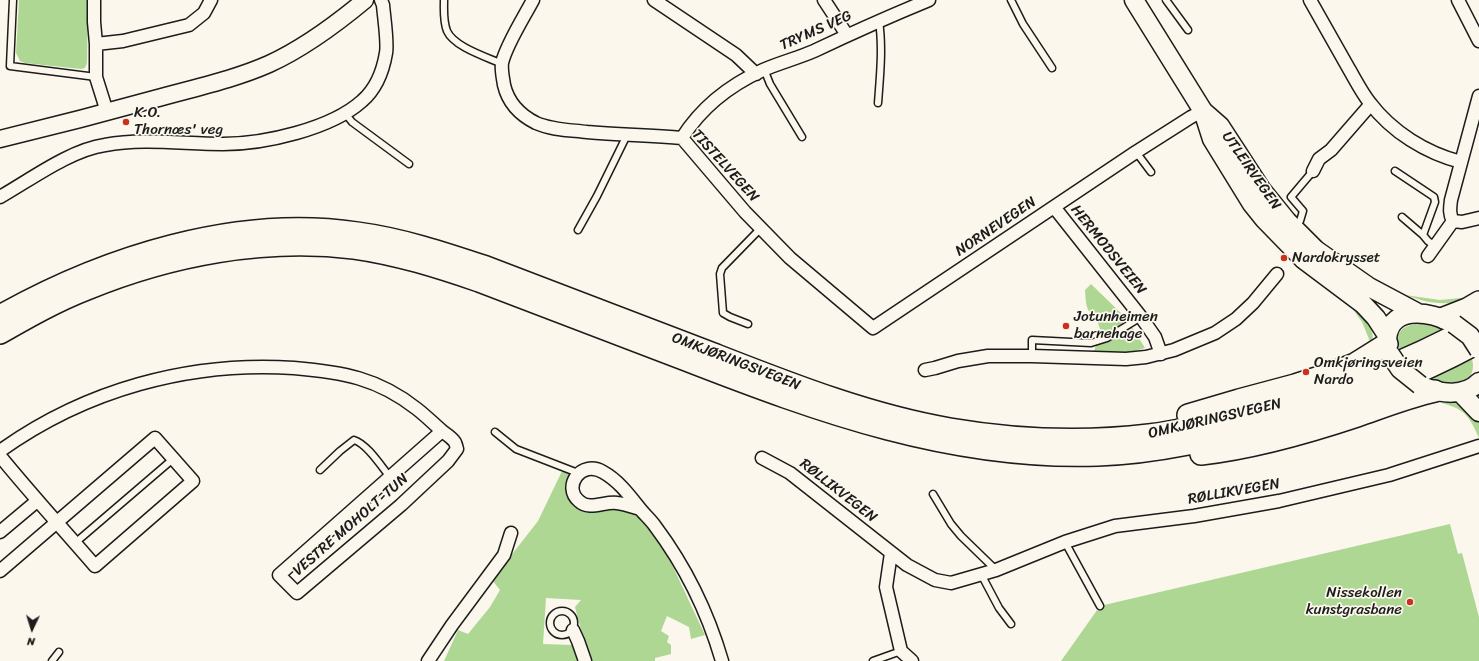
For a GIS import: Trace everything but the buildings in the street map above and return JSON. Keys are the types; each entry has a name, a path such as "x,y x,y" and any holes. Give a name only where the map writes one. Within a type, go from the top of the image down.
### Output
{"highway":[{"name":"OMKJØRINGSVEGEN","path":"0,316 33,297 80,276 135,256 182,243 224,235 269,230 312,229 357,232 403,241 479,264 786,382 860,406 910,420 951,429 1034,438 1150,443 1210,440 1307,414 1394,384 1479,342"},
{"name":"OMKJØRINGSVEGEN","path":"0,333 37,312 87,289 185,258 227,250 269,246 312,245 354,248 397,256 439,267 480,281 775,394 871,425 948,443 991,449 1034,454 1098,455 1150,443 1191,428 1302,399 1343,385 1432,348 1479,323"},
{"path":"1449,321 1479,302"},
{"path":"1388,344 1364,359 1344,368 1295,385 1164,422 1150,443 1170,457 1243,448 1307,432 1358,416 1428,388"}],"main road":[{"name":"UTLEIRVEGEN","path":"1134,0 1203,111 1212,139 1252,204 1264,220 1303,259 1363,304 1376,318 1400,369 1428,388"},
{"name":"UTLEIRVEGEN","path":"1203,111 1220,126 1261,189 1287,221 1316,250 1369,287 1416,312 1449,321"},
{"path":"1388,344 1392,326 1397,320 1404,315 1416,312"},
{"path":"1449,321 1470,336 1479,350"},
{"path":"1428,388 1460,392 1474,387 1479,382"},
{"path":"1460,392 1479,412"}],"street":[{"path":"94,0 96,77 107,112"},
{"path":"96,44 123,41 190,25 204,13 211,0"},
{"path":"0,139 236,77 270,63 309,42 339,22 365,0"},
{"path":"0,198 66,159 103,145 124,142 224,144 261,140 299,132 346,113 362,101 375,86 381,72 387,52 383,5 381,0"},
{"path":"502,64 511,42 533,0"},
{"path":"654,0 736,54 760,72"},
{"path":"824,0 847,35"},
{"name":"TRYMS VEG","path":"682,138 698,117 720,96 760,72 812,52 847,35 929,0"},
{"path":"1310,0 1342,57 1371,104 1394,127 1417,144 1435,154 1460,162"},
{"path":"1458,0 1479,42"},
{"name":"TISTELVEGEN","path":"502,64 503,78 509,100 527,118 551,128 626,135 657,135 682,138 722,185 790,258 873,328"},
{"path":"1453,221 1450,217 1450,210 1460,162 1479,96"},
{"path":"1313,171 1319,160 1331,150 1371,104"},
{"name":"NORNEVEGEN","path":"873,328 1136,152 1203,111"},
{"name":"HERMODSVEIEN","path":"1054,207 1141,317 1155,337 1161,354"},
{"path":"1453,221 1462,222 1479,218"},
{"path":"1432,251 1453,221"},
{"path":"925,370 930,370 976,357 1002,355 1126,359 1161,354 1186,346 1216,333 1253,303 1277,274"},
{"path":"0,451 44,422 104,395 171,376 242,368 267,367 331,371 359,378 382,387 403,398 442,431"},
{"name":"VESTRE MOHOLT-TUN","path":"442,431 454,441 457,449 448,461 365,536 297,593 279,575 442,431"},
{"path":"0,456 37,501 56,522 75,543 95,566 193,481 155,438 56,522 0,571"},
{"name":"RØLLIKVEGEN","path":"762,458 790,473 891,554 907,565 935,580 951,583 996,570 1065,542 1115,526 1194,516 1279,501 1389,475 1479,446"},
{"path":"640,509 609,502 590,506 582,504 575,497 573,486 578,473 588,469 601,470 622,486 654,525 698,597 711,628 722,661"},
{"path":"0,532 37,501"},
{"path":"428,661 452,625 504,555 511,533"},
{"path":"891,554 886,587 901,651 912,661"},
{"path":"572,630 578,641 585,661"}],"lane":[{"path":"13,0 10,66 96,77"},
{"path":"444,0 445,21 450,36 463,46 502,64"},
{"path":"1011,0 1023,24 1052,68"},
{"path":"1166,0 1188,30"},
{"path":"878,103 881,66 881,31 879,21"},
{"path":"760,72 770,84 802,137"},
{"path":"346,113 352,122 409,164"},
{"path":"578,230 597,196 626,135"},
{"path":"1136,152 1151,172"},
{"path":"1300,221 1304,211 1291,197 1313,171"},
{"path":"1395,172 1434,197 1435,202 1423,235"},
{"path":"1402,217 1423,235 1428,241 1432,251"},
{"path":"748,324 723,313 720,274 722,268 761,228"},
{"path":"1032,356 1032,340 1091,343 1107,338 1141,317"},
{"path":"495,432 516,449 578,473"},
{"name":"VESTRE MOHOLT-TUN","path":"320,470 354,440 359,442 372,455 390,477"},
{"path":"75,543 174,459"},
{"path":"933,494 951,524 961,536 996,570"},
{"path":"1065,542 1100,606"},
{"path":"981,574 999,608 1011,624"},
{"path":"560,611 568,612 575,622 572,630 567,635 556,634 551,628 550,624 553,616 560,611"},
{"path":"873,661 901,651"},
{"path":"52,661 59,652"}],"green space":[{"path":"19,0 88,0 87,63 85,68 81,69 25,63 20,61 16,53"},
{"path":"1091,284 1127,319 1145,348 1131,352 1094,352 1100,329 1096,317 1092,315 1088,309 1086,302 1085,290"},
{"path":"1405,295 1440,300 1461,298 1461,301 1439,303 1420,300"},
{"path":"1344,297 1360,312 1369,324 1372,330 1372,344 1362,322"},
{"path":"1424,324 1445,329 1400,351 1397,338 1401,330 1411,325"},
{"path":"1472,359 1473,368 1467,379 1446,382 1432,379"},
{"path":"1447,399 1464,408 1479,421 1479,438 1470,421 1462,411 1432,400"},
{"path":"563,469 567,470 569,474 567,481 567,496 572,503 581,509 609,508 627,510 641,519 667,554 705,635 691,639 689,627 667,616 661,631 669,636 667,642 671,645 671,654 655,658 655,661 589,661 575,607 581,600 546,598 543,644 572,645 580,655 580,661 444,661 458,630 468,634 490,607 500,590 492,580 538,521"},
{"path":"1450,524 1458,554 1462,553 1479,617 1479,661 1061,661 1100,606"}],"place":[{"name":"K.O. Thornæs' veg","path":"126,122"},
{"name":"Nardokrysset","path":"1284,258"},
{"name":"Jotunheimen barnehage","path":"1066,326"},
{"name":"Omkjøringsveien Nardo","path":"1306,372"},
{"name":"Nissekollen kunstgrasbane","path":"1410,602"}]}
